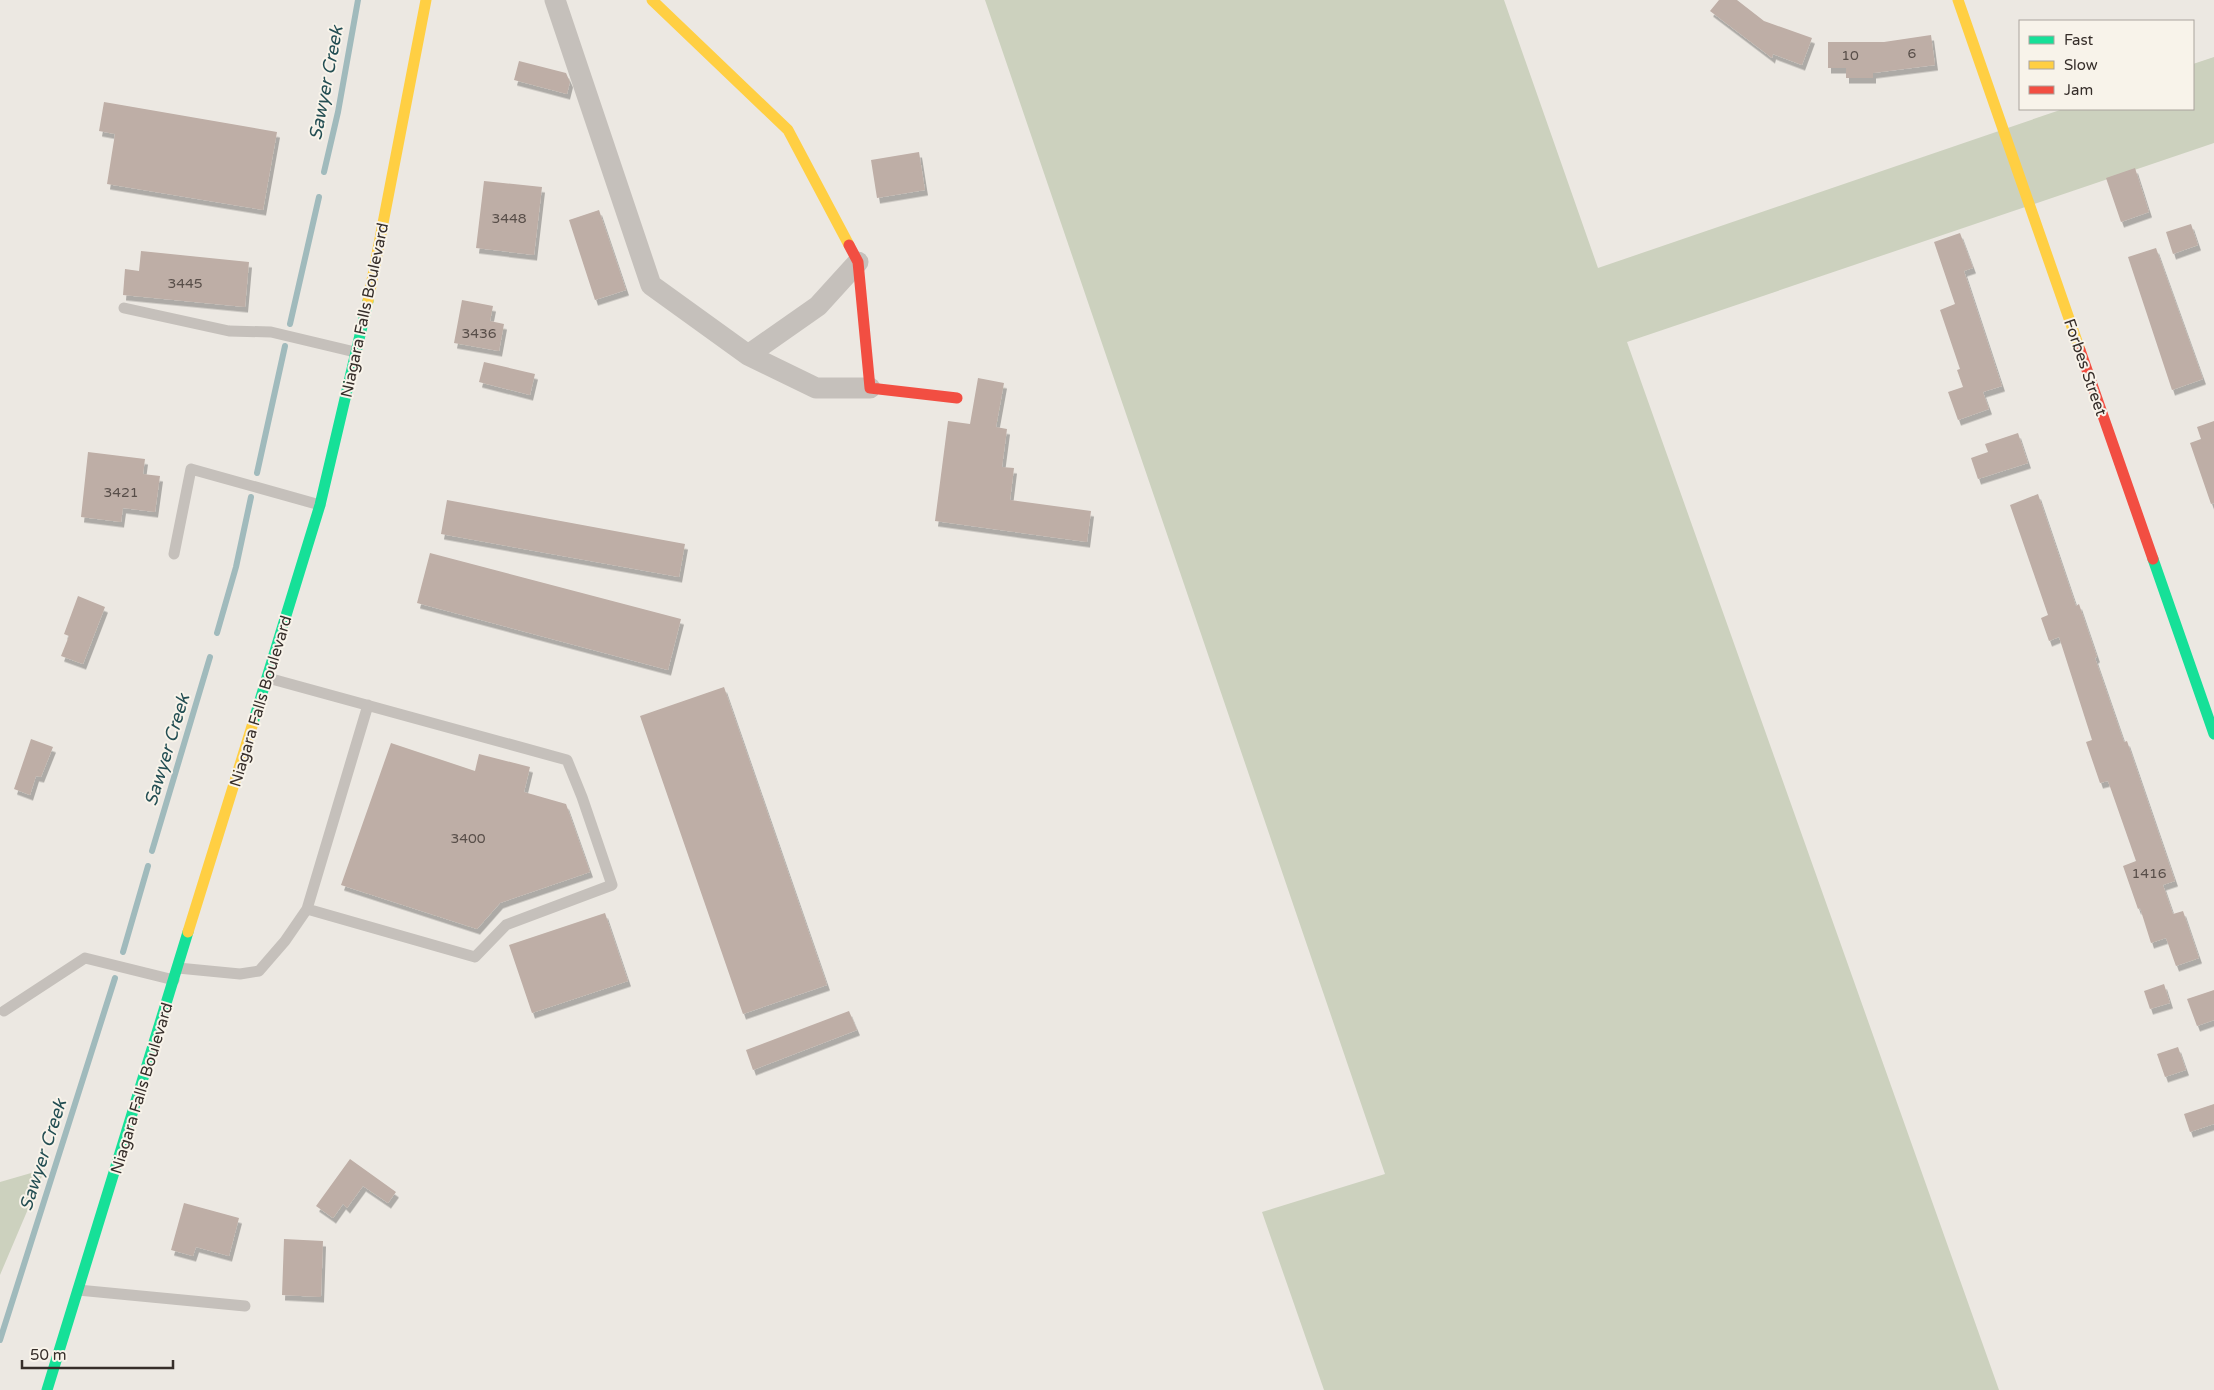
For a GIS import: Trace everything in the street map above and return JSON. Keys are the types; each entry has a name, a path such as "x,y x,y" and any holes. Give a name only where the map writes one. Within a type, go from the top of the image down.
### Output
{"main road":[{"name":"Niagara Falls Boulevard","path":"47,1390 320,505 370,291 426,0"},
{"path":"652,0 788,130 858,262 870,388 957,398"},
{"name":"Forbes Street","path":"1958,0 2214,734"}],"street":[{"path":"555,0 651,285 748,355 816,388 870,388"},
{"path":"748,355 818,306 858,262"}],"lane":[{"path":"124,308 229,331 271,332 355,352"},
{"path":"174,554 191,469 320,505"},
{"path":"268,678 567,760 582,797 612,885 506,925 474,957 307,909"},
{"path":"178,968 240,974 259,971 285,941 307,909 368,705"},
{"path":"4,1011 85,958 174,980"},
{"path":"78,1290 245,1306"}],"green space":[{"path":"985,0 1504,0 1598,268 2060,110 2194,110 2194,64 2214,57 2214,143 1627,342 1999,1390 1324,1390 1262,1212 1385,1174"},
{"path":"45,1169 0,1275 0,1182"}],"building":[{"path":"1719,0 1737,0 1764,21 1812,38 1802,65 1773,54 1772,58 1710,11"},
{"path":"1931,35 1935,65 1873,73 1873,78 1846,78 1846,68 1828,68 1828,42 1884,42"},
{"path":"519,61 566,73 570,82 567,94 514,80"},
{"path":"104,102 277,132 263,210 107,184 115,134 99,131"},
{"path":"919,152 925,190 877,198 871,160"},
{"path":"2135,168 2149,212 2121,222 2106,178"},
{"path":"484,181 542,187 534,255 476,248"},
{"path":"599,210 626,290 595,300 569,220"},
{"path":"2191,224 2198,245 2173,254 2166,232"},
{"path":"1960,233 1973,268 1964,271 2002,386 1983,392 1989,409 1958,420 1948,392 1963,387 1957,370 1960,369 1940,310 1955,304 1934,242"},
{"path":"2156,248 2203,379 2172,390 2128,257"},
{"path":"141,251 249,262 245,307 123,295 125,269 139,271"},
{"path":"462,300 493,306 490,321 504,324 499,351 454,343"},
{"path":"484,362 535,374 530,395 479,382"},
{"path":"978,378 1004,383 996,427 1007,429 1002,467 1014,468 1010,500 1091,511 1087,542 935,521 948,421 970,424"},
{"path":"2214,421 2214,503 2211,504 2190,443 2201,439 2197,427"},
{"path":"2018,433 2028,463 1978,479 1971,458 1988,452 1985,444"},
{"path":"88,452 145,459 143,474 160,476 155,512 123,508 121,522 81,517"},
{"path":"2038,494 2076,606 2079,604 2097,657 2095,658 2124,742 2127,741 2175,881 2163,885 2173,914 2183,911 2199,958 2176,966 2166,938 2151,943 2140,908 2138,909 2123,866 2136,861 2108,781 2100,783 2086,742 2092,740 2059,637 2049,641 2041,618 2048,615 2010,505"},
{"path":"447,500 685,544 679,577 441,534"},
{"path":"430,553 681,619 668,670 417,603"},
{"path":"78,596 105,607 83,664 61,656 69,636 64,634"},
{"path":"724,687 827,985 743,1014 640,716"},
{"path":"31,739 53,747 41,777 36,776 30,795 14,789"},
{"path":"391,743 475,771 479,754 530,767 524,792 566,804 590,872 500,903 477,929 341,885"},
{"path":"605,913 628,981 532,1013 509,945"},
{"path":"2164,984 2170,1003 2150,1009 2144,991"},
{"path":"2214,990 2214,1020 2197,1026 2187,999"},
{"path":"849,1011 857,1030 753,1070 746,1050"},
{"path":"2178,1047 2186,1070 2165,1077 2157,1054"},
{"path":"2214,1104 2214,1124 2190,1132 2184,1114"},
{"path":"350,1159 396,1192 388,1203 363,1186 347,1208 343,1204 333,1218 316,1206"},
{"path":"184,1203 239,1218 229,1256 196,1247 193,1256 171,1250"},
{"path":"284,1239 323,1241 321,1297 282,1295"}],"waterway":[{"name":"Sawyer Creek","path":"324,172 338,112 358,0"},
{"name":"Sawyer Creek","path":"290,324 319,197"},
{"name":"Sawyer Creek","path":"257,473 285,346"},
{"name":"Sawyer Creek","path":"217,633 236,567 251,497"},
{"name":"Sawyer Creek","path":"152,851 210,657"},
{"name":"Sawyer Creek","path":"123,952 148,866"},
{"name":"Sawyer Creek","path":"0,1340 115,978"}],"traffic: fast":[{"path":"253,723 320,505 368,301"},
{"path":"2153,559 2214,734"},
{"path":"47,1390 188,932"}],"traffic: slow":[{"path":"368,301 426,0"},
{"path":"652,0 788,130 849,245"},
{"path":"1958,0 2080,350"},
{"path":"188,932 253,723"}],"traffic: jam":[{"path":"849,245 858,262 870,388 957,398"},
{"path":"2080,350 2153,559"}]}
